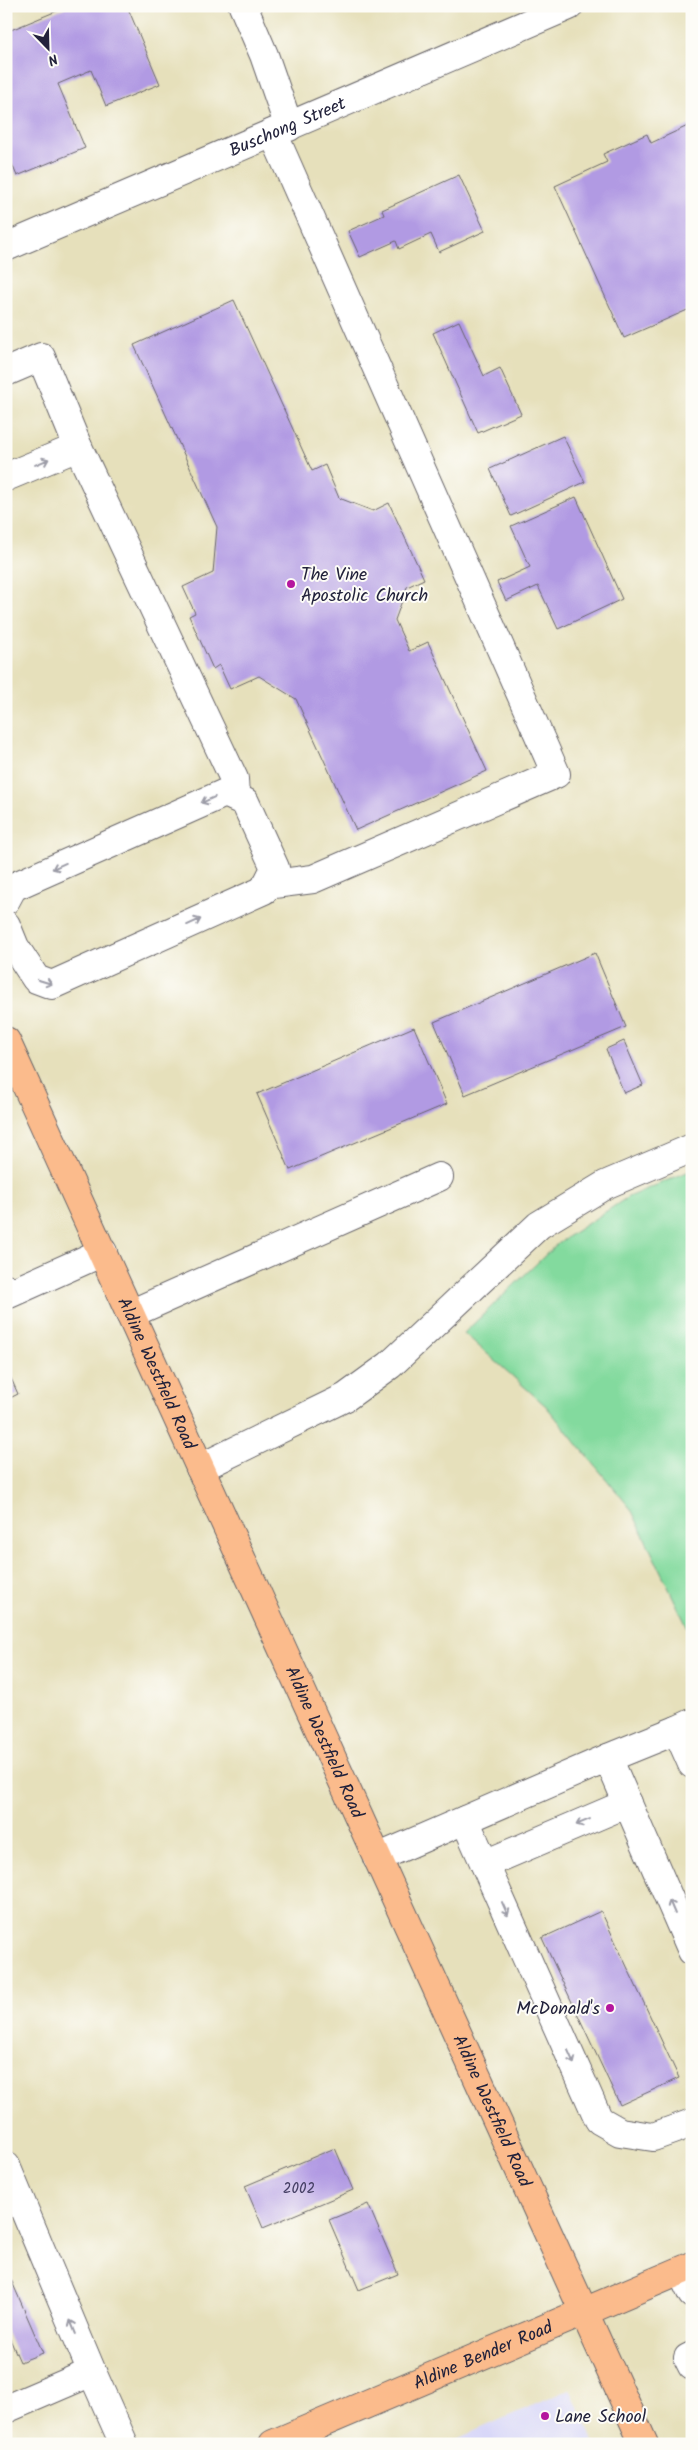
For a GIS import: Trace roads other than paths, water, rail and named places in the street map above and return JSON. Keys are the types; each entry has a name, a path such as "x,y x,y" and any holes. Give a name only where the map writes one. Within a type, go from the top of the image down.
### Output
{"main road":[{"name":"Aldine Westfield Road","path":"6,1041 644,2444"},
{"name":"Aldine Bender Road","path":"274,2444 584,2311 688,2277"}],"street":[{"path":"243,6 264,55 281,130 556,774 314,879 266,885"},
{"name":"Buschong Street","path":"6,247 570,6"},
{"path":"6,372 40,357 78,447 234,779 235,797"},
{"path":"6,477 78,447"},
{"path":"6,900 13,887 225,793 245,802 275,868 264,890 52,985 36,979 9,941"},
{"path":"200,1468 346,1397 390,1365 539,1225 605,1185 692,1148"},
{"path":"130,1314 439,1177"},
{"path":"6,1288 9,1294 102,1252"},
{"path":"378,1858 684,1726 692,1764"},
{"path":"608,1758 692,1951"},
{"path":"485,1864 628,1803"},
{"path":"465,1820 599,2120 620,2132 653,2137 692,2123"},
{"path":"6,2166 124,2444"},
{"path":"692,2356 688,2358 692,2366"},
{"path":"6,2409 92,2372"}],"place":[{"name":"The Vine Apostolic Church","path":"291,584"},
{"name":"McDonald's","path":"610,2008"},
{"name":"Lane School","path":"545,2416"}]}
